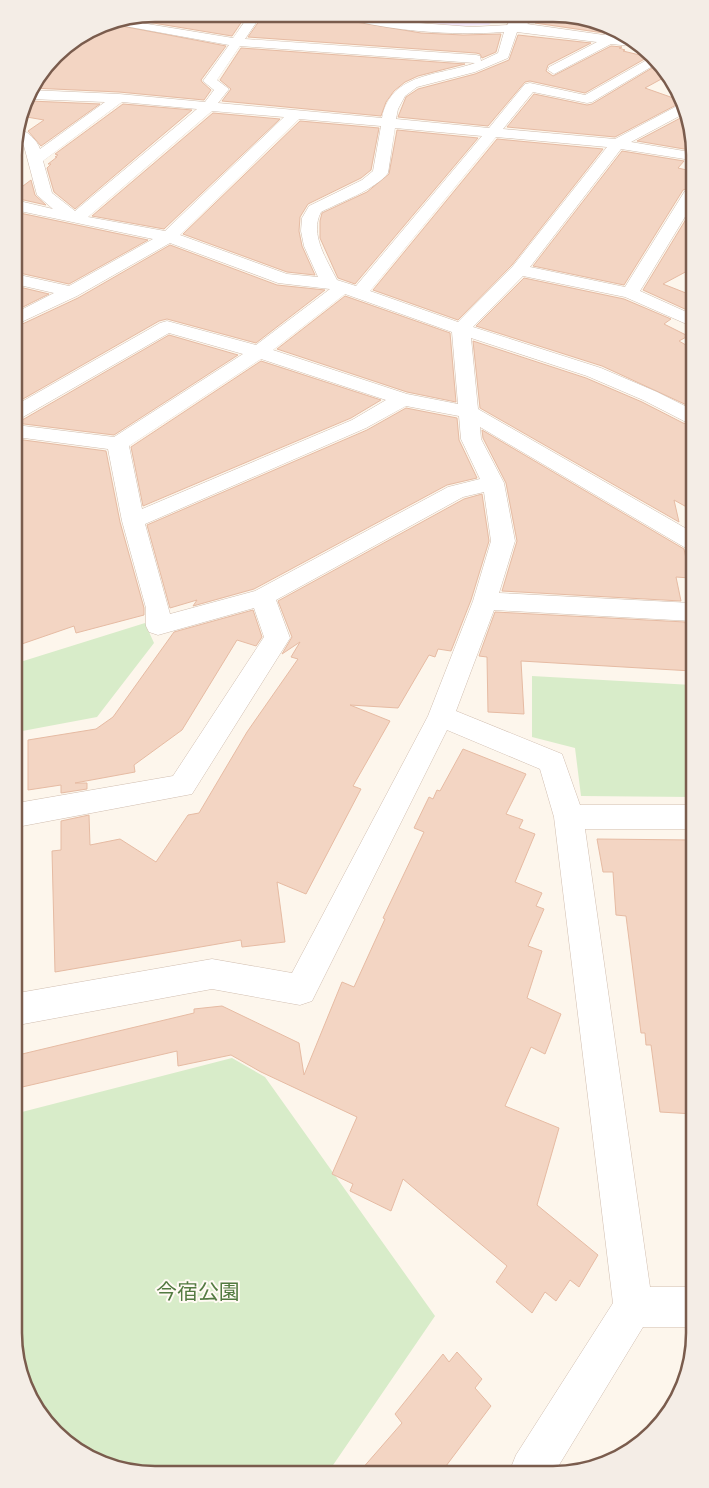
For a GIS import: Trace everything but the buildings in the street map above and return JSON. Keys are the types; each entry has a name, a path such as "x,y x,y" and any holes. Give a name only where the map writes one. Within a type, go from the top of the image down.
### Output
{"street":[{"path":"156,30 163,22"},
{"path":"75,219 208,107 222,89 210,81 250,22"},
{"path":"391,22 466,30 510,22"},
{"path":"344,288 312,246 309,231 310,218 315,209 367,183 380,173 391,109 400,94 412,84 470,69 504,55 515,22"},
{"path":"521,22 609,36"},
{"path":"129,25 236,42 495,60"},
{"path":"554,70 609,36"},
{"path":"23,432 118,444 259,352 344,288 491,134 530,87 587,99 649,63"},
{"path":"37,95 120,98 491,134 618,144 686,157"},
{"path":"36,159 120,98"},
{"path":"461,329 519,270 618,144 678,111"},
{"path":"23,316 169,237 295,115"},
{"path":"24,138 31,144 45,195 75,219"},
{"path":"630,293 686,202"},
{"path":"23,207 169,237 284,279 344,288 461,329 594,372 686,414"},
{"path":"519,270 630,293 686,319"},
{"path":"23,281 70,292"},
{"path":"23,409 167,327 259,352 403,399 469,412 686,539"},
{"path":"22,1008 212,974 300,990 442,716 485,601 503,541 493,482 471,439 461,329"},
{"path":"133,521 359,424 403,399"},
{"path":"118,444 133,521 158,608 158,626 263,597 456,492 493,482"},
{"path":"22,814 182,786 277,638 263,597"},
{"path":"485,601 686,612"},
{"path":"442,716 552,762 569,818 633,1307 534,1466"},
{"path":"569,818 686,817"},
{"path":"633,1307 686,1307"}],"shaded area":[{"path":"421,22 492,22 489,25 458,26"}],"green space":[{"path":"145,623 154,643 97,717 23,731 23,661"},
{"path":"532,676 686,685 686,797 581,796 575,748 532,737"},
{"name":"今宿公園","path":"232,1058 265,1077 435,1316 332,1466 155,1466 138,1464 121,1461 89,1448 68,1433 55,1420 36,1391 25,1359 22,1333 22,1112"}]}
